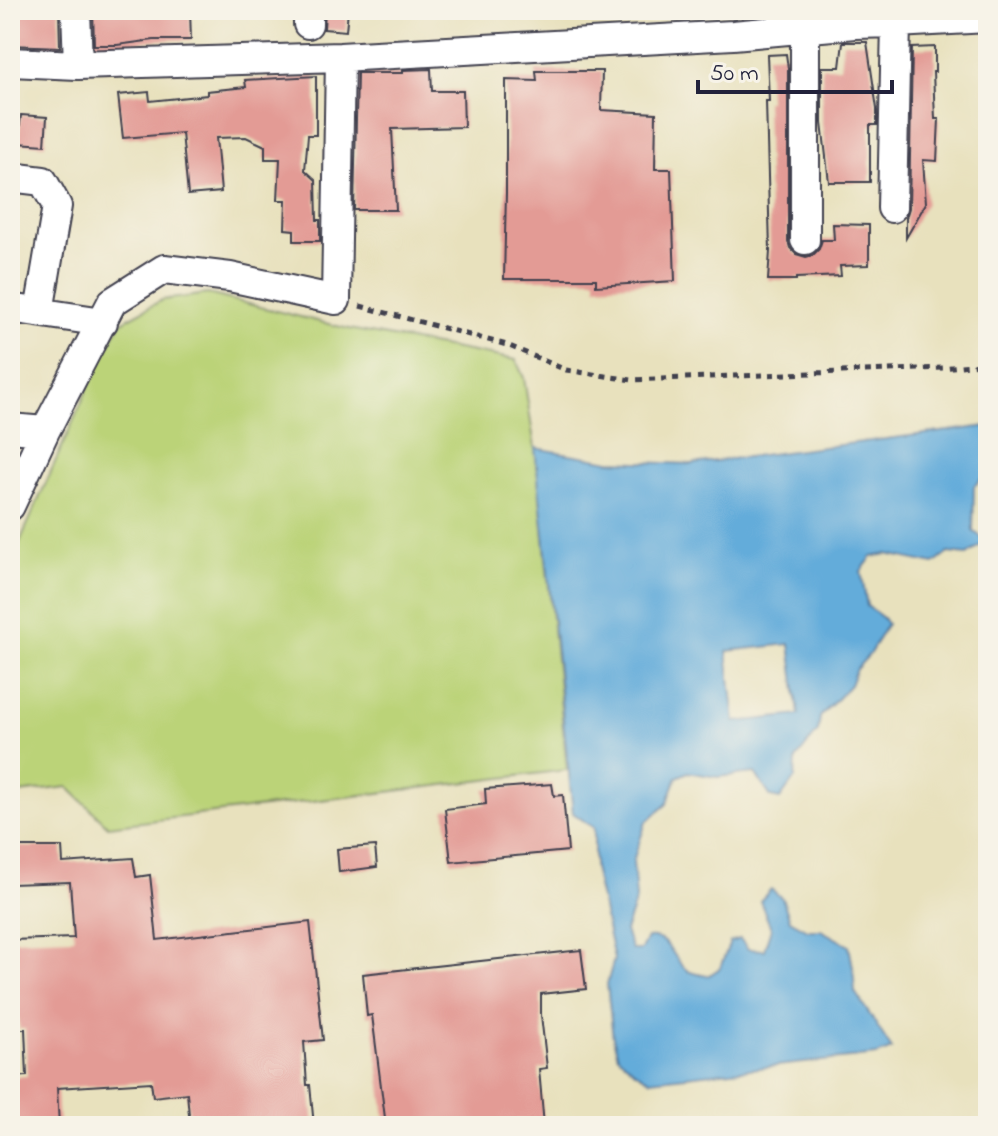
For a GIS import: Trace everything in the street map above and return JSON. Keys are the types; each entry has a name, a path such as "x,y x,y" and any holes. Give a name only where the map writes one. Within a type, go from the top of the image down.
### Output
{"street":[{"path":"76,10 78,65"},
{"path":"10,62 78,65 340,57 733,23 805,28 855,17 896,23 988,18"},
{"path":"892,208 896,23"},
{"path":"805,28 816,207 805,240"},
{"path":"10,506 112,302 164,269 230,277 336,300 340,57"},
{"path":"10,177 43,181 57,206 39,312"},
{"path":"10,308 103,322"},
{"path":"10,428 45,431"}],"path":[{"path":"336,300 507,345 566,370 632,380 943,368 988,363"}],"green space":[{"path":"208,294 349,329 516,360 524,378 535,448 567,770 108,826 68,787 10,794 10,564 120,323 162,300"}],"water":[{"path":"988,426 988,473 974,486 973,531 987,541 967,555 948,553 934,564 887,554 872,557 861,571 867,606 887,624 869,655 856,669 850,685 820,717 818,731 796,759 795,778 780,799 771,797 755,773 717,777 688,772 677,777 667,804 646,822 633,861 636,899 625,931 632,950 641,950 647,938 661,940 688,971 708,976 720,968 730,942 740,939 748,949 764,950 771,928 760,901 771,889 782,898 790,920 808,930 821,930 849,946 855,992 892,1049 877,1055 650,1080 618,1056 607,984 614,959 594,868 594,828 573,813 535,448 610,461 692,464","holes":["790,644 799,715 735,722 727,651"]}],"building":[{"path":"10,10 59,10 60,47 10,45"},
{"path":"93,10 190,10 191,40 94,45"},
{"path":"325,10 348,10 346,31 324,29"},
{"path":"843,42 867,42 877,109 877,125 870,125 870,182 829,182 822,123 822,67 840,67"},
{"path":"935,47 935,119 939,119 937,161 923,160 926,203 906,238 912,48"},
{"path":"786,54 788,241 796,254 806,257 819,249 822,240 834,240 833,224 869,225 869,265 840,266 841,276 768,280 767,55"},
{"path":"431,69 432,91 463,91 464,127 392,129 396,210 354,210 357,73 403,73 403,70"},
{"path":"536,71 602,71 601,110 656,113 655,169 671,169 675,281 596,286 596,279 504,279 506,80 537,81"},
{"path":"316,76 316,135 308,135 305,170 316,180 320,241 294,241 294,230 285,229 286,200 278,200 280,159 265,159 265,146 246,137 216,138 221,192 188,195 182,133 123,138 118,95 149,92 150,101 246,87 245,80"},
{"path":"21,115 47,117 45,145 18,143"},
{"path":"552,784 554,796 563,795 568,851 451,862 445,809 486,804 485,789"},
{"path":"375,846 377,867 339,872 337,849"},
{"path":"10,847 62,847 63,863 133,858 136,877 150,875 157,940 310,922 323,1040 304,1042 314,1126 190,1126 187,1093 153,1097 151,1082 57,1088 59,1126 14,1126 10,1077 27,1076 25,1029 19,1029 19,1019 10,1019 10,940 74,938 70,882 10,884"},
{"path":"581,950 586,989 541,994 547,1068 539,1069 544,1126 386,1126 372,1015 367,1016 363,974"}]}
